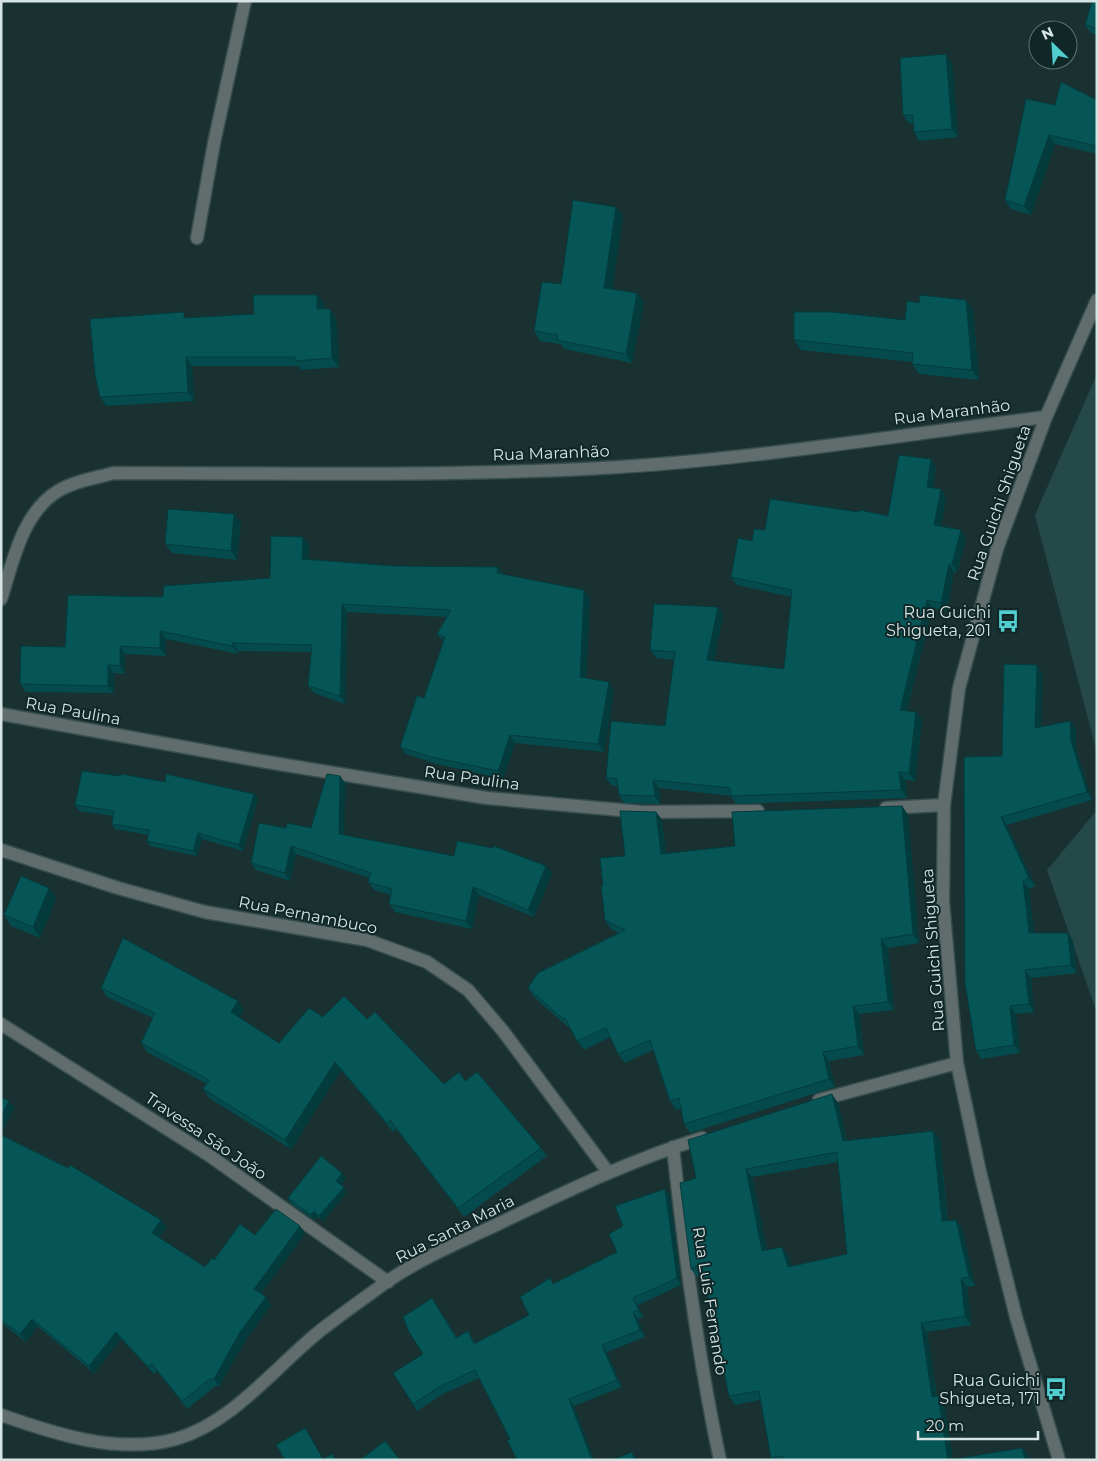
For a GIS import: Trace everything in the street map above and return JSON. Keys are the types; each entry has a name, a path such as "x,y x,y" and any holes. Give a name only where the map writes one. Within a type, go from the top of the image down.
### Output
{"street":[{"path":"197,238 214,143 245,1"},
{"name":"Rua Guichi Shigueta","path":"1059,1460 1016,1317 980,1172 957,1063 943,901 944,805 959,688 997,549 1046,417 1097,300"},
{"name":"Rua Maranhão","path":"1,599 19,545 35,510 58,491 86,480 114,473 393,474 602,468 716,459 1046,417"},
{"name":"Rua Paulina","path":"1,714 261,761 487,798 642,812 775,811"},
{"path":"869,808 944,805"},
{"name":"Rua Pernambuco","path":"1,850 118,888 205,912 368,940 427,962 468,990 491,1017 608,1172"},
{"name":"Travessa São João","path":"1,1024 210,1156 388,1282"},
{"path":"808,1104 957,1063"},
{"name":"Rua Santa Maria","path":"1,1415 33,1426 95,1442 138,1445 175,1439 206,1427 316,1335 388,1282 439,1252 608,1172 673,1147 718,1133"},
{"name":"Rua Luis Fernando","path":"673,1147 695,1314 720,1460"}],"shaded area":[{"path":"1097,374 1097,753 1035,515"},
{"path":"1097,810 1097,1013 1047,870"}],"building":[{"path":"1092,1 1097,1 1097,28 1085,25"},
{"path":"946,54 952,129 914,132 913,115 903,115 900,58"},
{"path":"1061,82 1097,100 1097,146 1049,135 1024,206 1005,200 1026,99 1055,105"},
{"path":"573,200 616,207 604,288 637,293 626,354 557,340 558,335 534,331 542,282 561,284"},
{"path":"253,295 317,295 317,309 330,309 332,358 295,361 295,357 186,357 188,392 100,397 95,375 90,319 184,312 184,318 254,314"},
{"path":"920,295 966,300 972,370 912,364 913,353 794,340 794,312 832,312 905,320 907,301 919,303"},
{"path":"899,455 931,459 927,487 941,489 934,525 961,530 952,564 949,564 941,603 927,600 900,710 916,712 909,773 899,772 901,790 731,796 730,788 653,780 655,796 619,795 617,779 606,778 611,721 665,726 675,652 650,650 654,604 718,607 707,660 784,669 792,590 731,577 738,538 752,541 754,529 765,530 770,499 859,512 860,510 888,516"},
{"path":"168,509 234,514 231,551 165,544"},
{"path":"271,536 303,537 302,559 393,566 498,567 497,573 584,590 580,677 609,682 598,744 510,735 498,771 431,757 400,747 417,696 424,698 445,637 437,634 451,610 342,604 340,696 308,686 312,645 233,643 232,646 160,631 160,648 120,646 120,666 108,665 108,686 20,684 21,646 65,647 68,595 163,597 164,586 270,578"},
{"path":"1004,664 1037,665 1035,728 1070,721 1071,741 1087,792 1001,817 1029,878 1023,881 1029,933 1068,933 1071,965 1025,970 1029,1004 1010,1006 1014,1045 976,1051 965,983 964,757 1002,756"},
{"path":"82,771 120,776 121,774 165,782 166,774 254,794 239,845 198,833 193,851 147,841 149,830 112,824 114,811 75,805"},
{"path":"327,774 340,776 339,834 454,856 457,841 493,848 494,846 546,866 528,910 473,887 466,921 389,904 392,889 368,882 371,873 291,846 285,873 251,863 259,823 286,828 287,823 311,828"},
{"path":"902,806 913,934 881,939 888,1002 853,1006 858,1046 823,1052 829,1079 684,1124 679,1098 670,1101 650,1040 618,1054 606,1028 577,1041 565,1018 563,1019 528,988 538,973 625,930 605,920 601,885 603,886 600,858 625,856 620,811 656,812 661,854 735,846 732,812"},
{"path":"21,876 49,888 33,927 4,915"},
{"path":"123,938 238,1001 231,1012 279,1043 309,1008 323,1017 344,996 367,1019 375,1012 444,1084 459,1072 465,1081 477,1072 541,1148 458,1208 390,1120 387,1123 335,1062 285,1140 203,1089 209,1080 141,1043 155,1013 101,988"},
{"path":"832,1094 843,1141 933,1131 942,1221 956,1220 969,1277 961,1278 965,1316 921,1323 932,1397 938,1396 948,1460 783,1460 782,1456 771,1458 759,1391 729,1396 701,1264 691,1269 680,1183 696,1178 688,1140","holes":["837,1152 847,1254 788,1267 782,1247 762,1251 746,1169"]},
{"path":"1,1097 9,1101 1,1116"},
{"path":"1,1135 68,1168 70,1165 161,1220 152,1233 205,1267 212,1258 214,1260 240,1224 255,1235 276,1209 300,1226 254,1289 266,1297 240,1332 214,1379 210,1379 182,1401 152,1364 148,1367 116,1332 89,1366 32,1319 20,1334 1,1320"},
{"path":"321,1156 342,1173 336,1181 344,1187 319,1216 314,1211 311,1215 288,1198"},
{"path":"665,1189 677,1278 633,1298 639,1310 633,1312 640,1330 602,1345 617,1380 569,1399 592,1460 517,1460 507,1440 510,1439 475,1370 439,1387 413,1404 393,1373 423,1354 409,1332 403,1317 432,1298 456,1338 468,1331 474,1344 529,1315 520,1297 550,1278 553,1284 617,1252 609,1234 623,1226 615,1206"},
{"path":"305,1428 323,1459 332,1454 336,1460 285,1460 276,1445"},
{"path":"385,1441 400,1460 360,1460"},
{"path":"1022,1448 1025,1460 948,1460"},
{"path":"632,1452 635,1460 613,1460"}],"place":[{"name":"Rua Guichi Shigueta, 201","path":"1008,621"},
{"name":"Rua Guichi Shigueta, 171","path":"1056,1389"}]}
